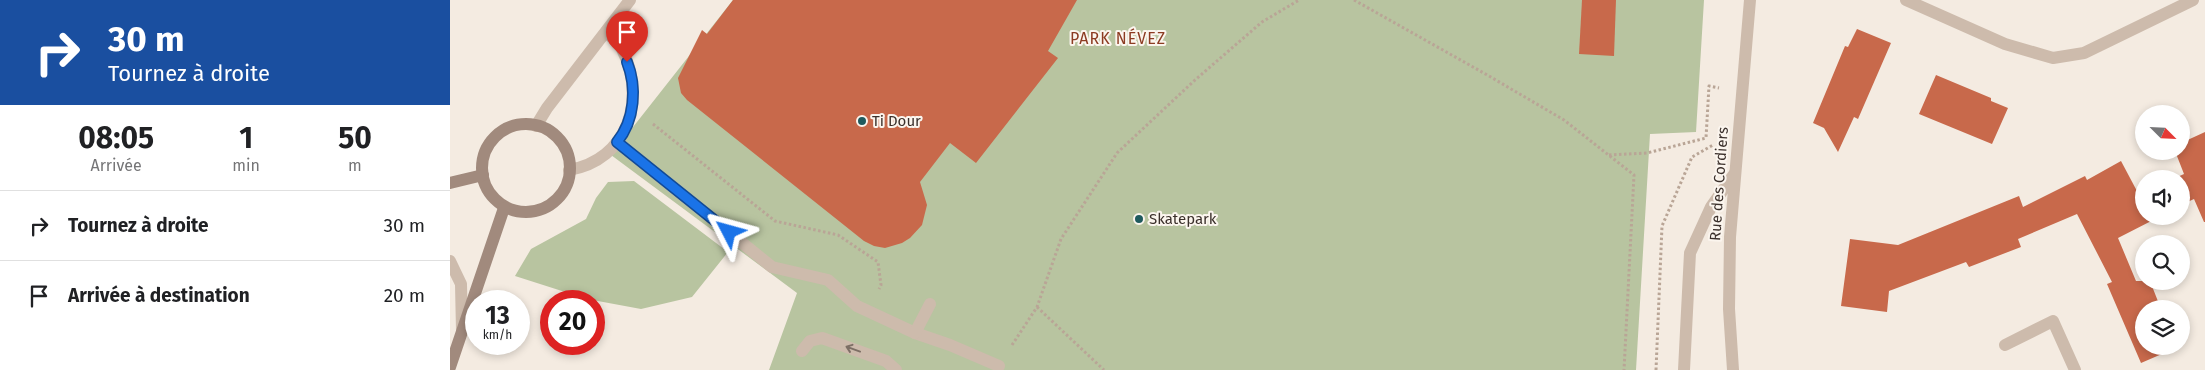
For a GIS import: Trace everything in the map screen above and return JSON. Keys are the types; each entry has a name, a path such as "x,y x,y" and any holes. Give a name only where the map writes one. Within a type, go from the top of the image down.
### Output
{"main road":[{"path":"521,123 548,128 567,149 569,170 570,177 556,201 531,213 504,208 485,187 482,159 495,135 521,123"},
{"path":"450,182 483,175"},
{"path":"450,367 504,208"}],"street":[{"path":"536,126 547,108 630,0"},
{"name":"Rue des Cordiers","path":"1733,370 1729,309 1734,173 1750,0"},
{"path":"1906,0 2005,44 2053,58 2084,54 2187,1"},
{"path":"569,170 597,162 617,142 633,109 633,77 621,47 606,32"},
{"path":"617,142 772,267 828,280 856,306 915,333 950,345 999,366"},
{"path":"1684,370 1690,253 1711,207 1734,173"},
{"path":"450,261 461,284 462,334"},
{"path":"915,333 930,304"},
{"path":"2004,345 2053,321 2075,370"},
{"path":"802,351 810,340 822,338 886,361 896,370"}],"path":[{"path":"1012,347 1037,307 1061,239 1118,153 1195,80 1262,22 1299,0"},
{"path":"1354,0 1564,120 1634,175 1624,370"},
{"path":"1609,155 1647,153 1706,138 1709,86 1742,91"},
{"path":"629,152 651,123 776,221 838,235 878,262 881,284 868,310"},
{"path":"1037,307 1104,370"}],"green space":[{"path":"733,0 1704,0 1696,132 1650,134 1636,370 769,370 797,293 611,155"},
{"path":"634,181 728,252 692,297 641,309 605,302 605,290 559,290 515,276 531,249 586,219 596,198 608,182"}],"building":[{"name":"Ti Dour","path":"733,0 1077,0 1048,51 1058,58 976,163 950,143 920,182 927,205 922,225 910,238 902,243 885,248 874,246 864,241 687,100 681,93 678,78 702,30 707,34"},
{"path":"1582,0 1616,0 1614,56 1579,54"},
{"path":"1857,29 1891,43 1858,119 1854,117 1838,152 1824,128 1813,123 1845,46 1848,47"},
{"path":"1936,75 1991,98 1991,101 2008,108 1992,144 1919,114"},
{"path":"2205,132 2205,222 2194,199 2190,201 2190,170 2182,170 2179,160 2190,160 2190,139"},
{"path":"2121,161 2135,187 2135,225 2143,225 2118,238 2135,279 2135,290 2154,290 2157,300 2135,300 2135,349 2107,284 2112,282 2077,214 2018,239 2021,247 1969,267 1966,262 1889,291 1887,312 1841,306 1850,239 1898,245 2019,196 2023,207 2085,176 2087,180"},
{"path":"2138,355 2160,355 2141,363"}],"place":[{"name":"Ti Dour","path":"862,121"},
{"name":"Skatepark","path":"1139,219"}],"district":[{"name":"PARK NÉVEZ","path":"1118,38"}],"route":[{"path":"627,62 633,77 633,109 617,142 729,232"}]}
